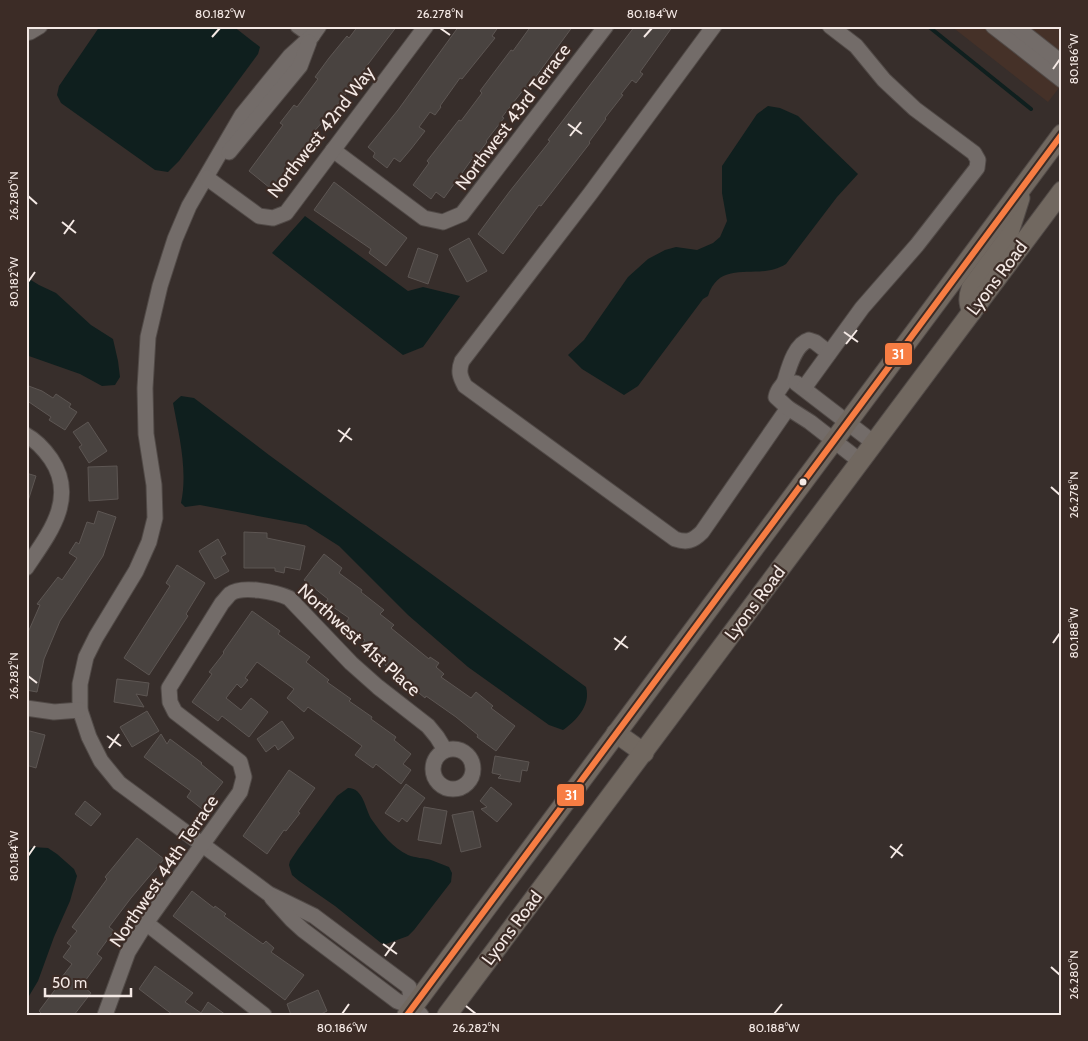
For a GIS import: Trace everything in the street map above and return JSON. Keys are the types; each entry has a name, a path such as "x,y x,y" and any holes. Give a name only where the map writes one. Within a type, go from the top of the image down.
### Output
{"main road":[{"name":"Lyons Road","path":"414,1012 616,732 1062,134"},
{"path":"972,312 968,296 971,288 1007,239 1025,183"},
{"name":"Lyons Road","path":"447,1015 1062,191"},
{"path":"616,732 644,753"}],"street":[{"path":"26,32 30,32 40,26"},
{"path":"298,26 315,31 300,66 259,106 242,116 189,206 175,239 160,286 148,337 144,388 146,434 154,485 154,518 149,542 136,571 86,656 80,684 80,710 89,737 101,761 118,782 268,894 303,930 414,1012"},
{"name":"Northwest 42nd Way","path":"207,178 259,216 273,218 286,213 426,26"},
{"name":"Northwest 43rd Terrace","path":"333,150 424,218 444,222 462,214 606,26"},
{"path":"714,26 590,194 462,361 459,368 460,377 466,386 682,542 695,538 702,532 788,408"},
{"path":"804,388 862,308 917,245 977,168 978,160 974,153 915,109 884,80 856,46 830,26"},
{"path":"993,26 1062,80"},
{"path":"1015,26 1062,63"},
{"path":"829,353 815,342 809,340 802,343 789,367 785,382 778,389 776,397 860,461"},
{"path":"785,382 797,383 874,443"},
{"path":"26,435 43,449 57,468 62,486 62,500 57,517 49,534 26,568"},
{"name":"Northwest 41st Place","path":"244,777 240,762 175,712 170,702 169,688 222,603 231,593 245,590 278,593 289,598 378,688 428,726 444,750"},
{"path":"26,708 54,712 80,710"},
{"name":"Northwest 44th Terrace","path":"105,1015 128,952 146,923 240,792 244,777"},
{"path":"268,894 314,916 409,987 414,1012"},
{"path":"303,930 314,916"},
{"path":"146,923 264,1015"}],"shaded area":[{"path":"100,26 233,26 260,47 258,54 179,161 168,172 155,170 61,103 57,95 59,86"},
{"path":"951,26 1062,26 1062,84 1048,102"},
{"path":"768,106 780,108 798,116 858,174 837,197 786,264 775,269 763,271 731,273 722,277 714,284 708,296 703,299 638,386 624,395 582,369 568,355 584,340 628,277 648,259 665,250 676,247 697,250 713,243 720,237 727,221 722,193 722,166 757,114"},
{"path":"305,216 408,291 423,287 460,296 423,347 403,355 272,253"},
{"path":"26,277 56,293 91,325 113,339 120,377 115,385 102,386 80,374 26,355"},
{"path":"181,396 194,398 586,687 587,694 582,712 563,730 549,725 468,667 408,615 339,546 306,525 200,505 185,507 181,503 184,478 180,440 173,403"},
{"path":"348,788 361,795 372,820 397,849 411,856 431,860 449,867 452,873 451,882 414,930 408,936 386,944 381,943 335,906 299,881 292,875 289,865 298,849 337,796"},
{"path":"32,847 48,848 74,869 77,876 70,901 38,981 26,1001 26,852"}],"building":[{"path":"358,26 397,26 325,121 312,134 316,137 275,192 249,171 283,125 280,123 294,105 297,107 318,79 315,77 329,58"},
{"path":"459,26 499,26 492,36 495,38 462,79 460,78 435,115 430,112 419,127 425,131 411,149 400,162 394,158 387,168 373,157 375,153 368,147 398,110"},
{"path":"531,26 573,26 526,90 524,89 502,117 504,118 487,142 472,159 444,198 436,192 431,199 413,185 429,163 427,161 459,120 461,121 482,93 480,91"},
{"path":"635,26 673,26 640,72 643,74 636,83 632,80 621,94 623,95 605,118 590,143 541,206 539,205 503,254 478,234"},
{"path":"334,182 407,238 386,266 369,253 371,249 314,210"},
{"path":"469,238 487,271 467,282 449,249"},
{"path":"418,248 438,255 428,284 408,277"},
{"path":"26,385 42,391 53,398 56,394 71,404 69,407 77,412 65,430 49,420 51,417 26,400"},
{"path":"88,422 107,451 89,463 79,447 82,445 73,432"},
{"path":"117,466 118,499 89,501 88,467"},
{"path":"26,473 36,476 28,501 26,501"},
{"path":"98,511 116,517 103,556 60,621 44,659 37,692 26,690 26,637 40,605 37,604 58,577 62,580 77,558 69,553 76,542 79,544 87,522 94,524"},
{"path":"244,532 267,533 267,538 305,546 300,570 285,567 284,573 275,571 275,568 244,568"},
{"path":"218,539 226,554 221,557 229,571 215,579 199,551"},
{"path":"324,554 342,568 339,573 384,610 380,614 394,625 391,628 429,659 430,657 439,663 436,667 444,674 441,677 471,698 476,692 493,706 491,708 515,726 496,751 477,737 478,735 456,717 426,696 425,698 385,665 387,662 363,643 365,640 345,624 349,618 326,602 328,599 304,580"},
{"path":"177,565 205,583 186,614 188,616 149,675 124,658 170,586 166,583"},
{"path":"252,611 280,631 278,634 310,657 306,662 329,680 327,682 351,699 349,701 396,737 394,740 411,754 403,764 411,770 401,784 376,764 373,768 355,755 362,746 308,707 304,712 287,698 294,689 257,662 245,678 248,680 241,688 237,684 226,698 241,710 251,698 268,712 249,737 222,716 218,721 192,702 212,674 209,672"},
{"path":"117,679 149,683 147,696 136,694 144,707 114,702"},
{"path":"147,711 159,731 132,747 120,727"},
{"path":"282,721 294,738 278,750 275,745 266,752 257,739"},
{"path":"26,730 45,735 36,768 26,765"},
{"path":"161,734 167,744 170,739 202,763 223,782 202,809 187,797 191,791 144,757"},
{"path":"495,756 529,762 527,771 522,770 520,782 498,778 501,775 492,773"},
{"path":"289,770 315,788 298,812 300,813 286,831 284,830 267,854 243,836"},
{"path":"406,784 425,798 407,822 402,818 399,822 385,813"},
{"path":"491,787 512,804 497,822 481,809 487,807 480,801"},
{"path":"85,801 101,814 91,826 75,814"},
{"path":"424,807 447,811 441,844 418,840"},
{"path":"473,811 481,847 461,852 452,815"},
{"path":"137,838 164,859 109,927 114,931 97,954 102,958 85,981 87,983 84,987 91,993 74,1015 43,1015 39,1011 72,964 63,957 71,946 67,943 77,931 72,927 107,879 105,877"},
{"path":"192,891 214,908 215,906 226,914 224,916 263,944 266,941 274,948 271,952 304,975 285,1000 173,916"},
{"path":"155,966 193,993 185,1002 201,1013 208,1002 226,1015 173,1015 139,989"},
{"path":"318,990 327,1011 319,1015 291,1015 287,1004"}],"waterway":[{"path":"928,26 1031,109"}],"transit line":[{"name":"31","path":"407,1015 1062,134"}]}
